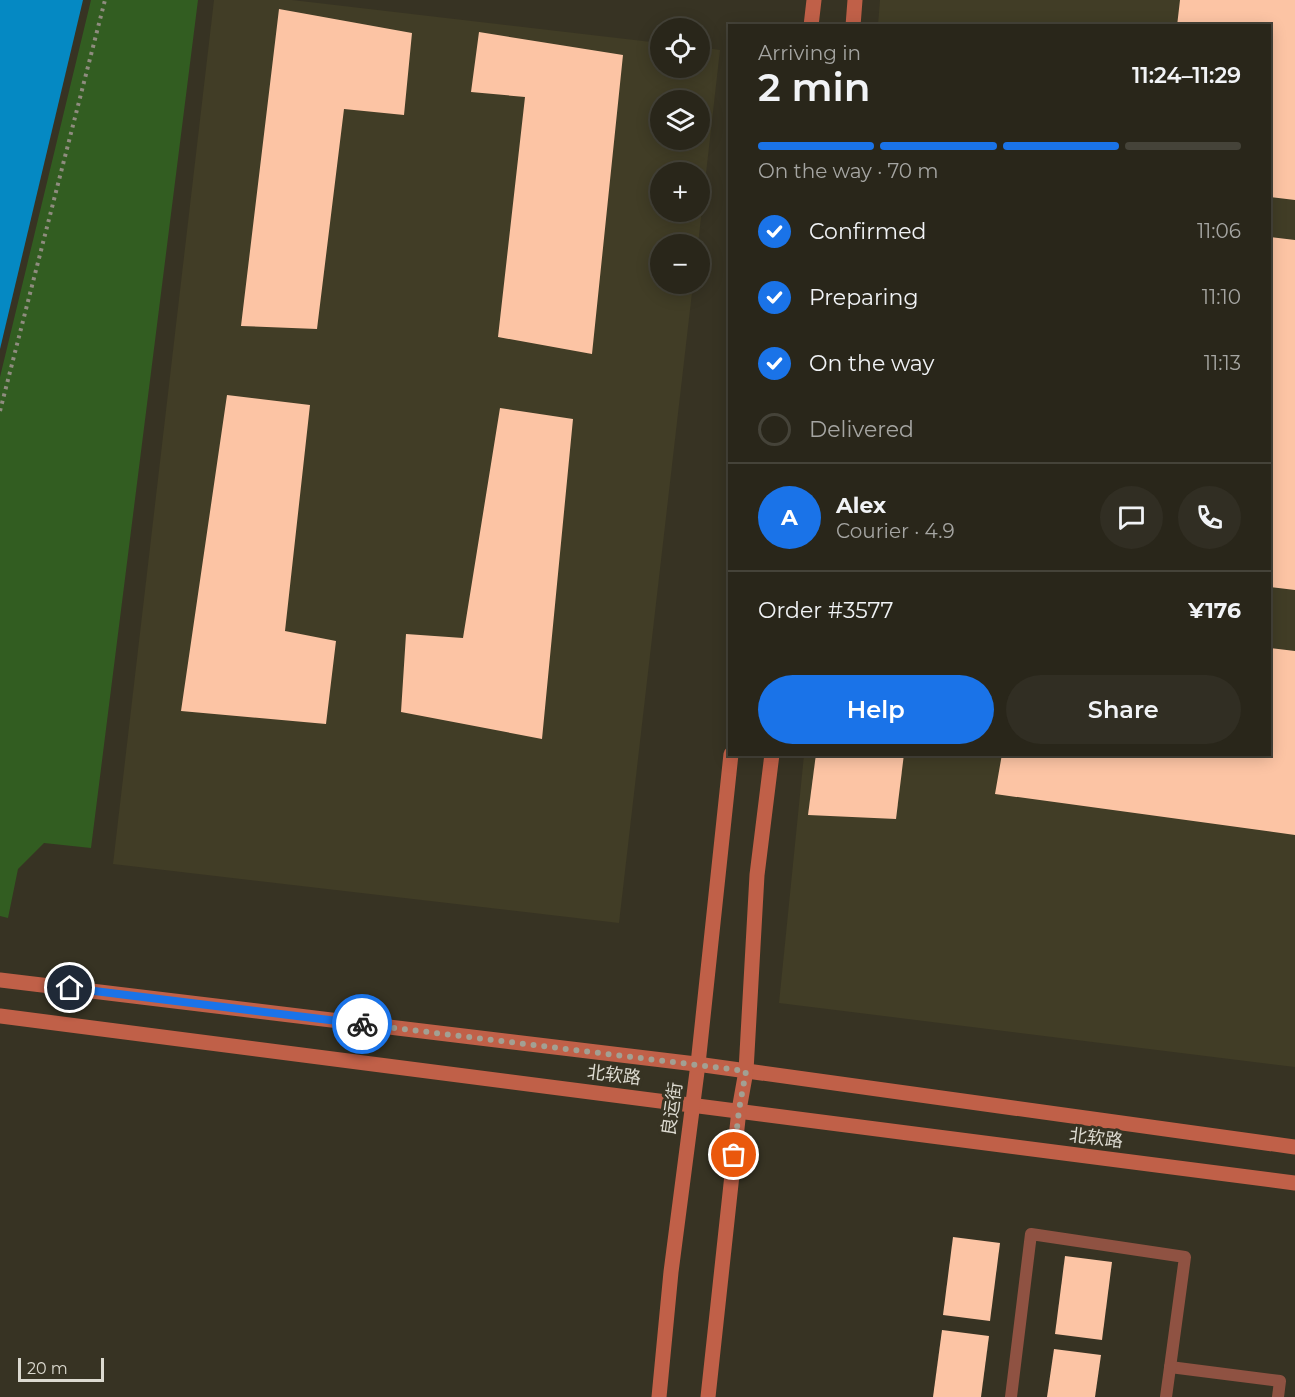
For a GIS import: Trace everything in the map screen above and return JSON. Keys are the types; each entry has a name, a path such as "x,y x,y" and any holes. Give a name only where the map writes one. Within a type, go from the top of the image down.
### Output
{"street":[{"path":"811,24 814,0"},
{"path":"853,24 855,0"},
{"name":"良运街","path":"659,1397 731,756"},
{"path":"708,1397 739,1110 746,1071 758,875 772,756"},
{"name":"北软路","path":"0,980 698,1064 1295,1147"},
{"name":"北软路","path":"0,1016 1295,1183"}],"lane":[{"path":"1011,1397 1031,1234 1185,1257 1166,1397"},
{"path":"1170,1367 1280,1381 1278,1397"}],"path":[{"path":"0,411 105,0"}],"shaded area":[{"path":"214,0 292,0 650,42 650,78 710,78 710,49 720,50 710,138 710,90 650,90 650,150 709,150 707,162 650,162 650,222 700,222 699,234 650,234 650,294 692,294 619,923 113,864"},
{"path":"880,0 1295,0 1295,1067 779,1003 804,756 1271,756 1271,24 878,24"}],"green space":[{"path":"91,0 198,0 91,848 44,843 18,869 8,918 0,916 0,377"}],"water":[{"path":"0,0 83,0 0,349"}],"building":[{"path":"1180,0 1295,0 1295,200 1271,197 1271,24 1177,24"},
{"path":"279,9 412,33 404,115 344,109 317,329 241,326"},
{"path":"479,32 623,55 592,354 498,337 525,97 471,92"},
{"path":"1271,237 1295,240 1295,590 1271,587"},
{"path":"227,395 310,405 285,631 336,641 326,724 181,711"},
{"path":"500,408 573,419 542,739 401,712 406,634 463,638"},
{"path":"1271,648 1295,651 1295,835 995,794 1002,756 1271,756"},
{"path":"816,756 904,756 896,819 808,815"},
{"path":"953,1237 1000,1243 990,1321 943,1315"},
{"path":"1065,1256 1112,1262 1102,1340 1055,1334"},
{"path":"942,1330 989,1336 981,1397 933,1397"},
{"path":"1054,1349 1101,1355 1095,1397 1047,1397"}],"way so far":[{"path":"362,1024 746,1071 734,1155"}],"route":[{"path":"70,988 362,1024"}]}
